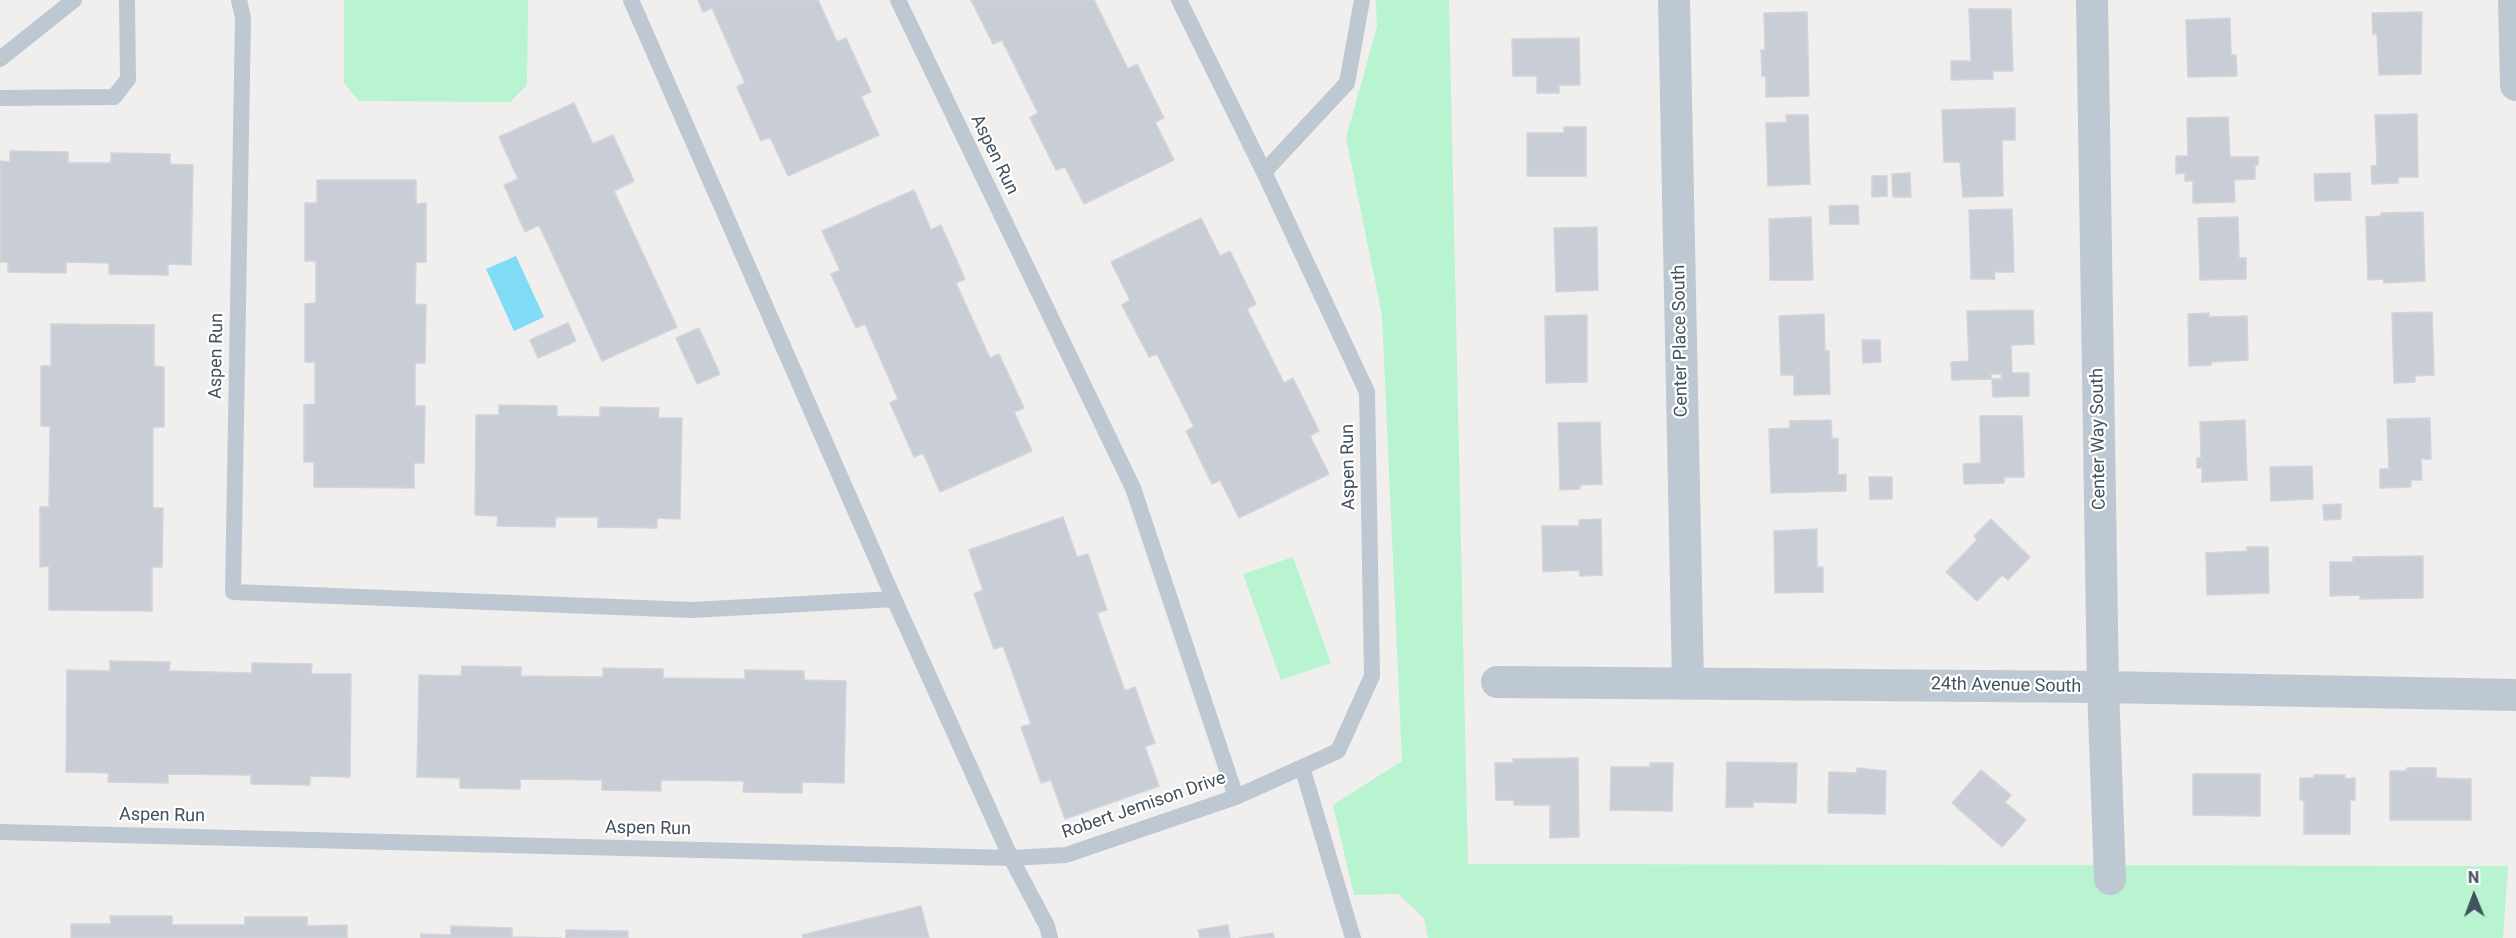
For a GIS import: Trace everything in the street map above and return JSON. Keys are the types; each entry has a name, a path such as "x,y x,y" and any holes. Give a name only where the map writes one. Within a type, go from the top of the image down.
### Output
{"street":[{"name":"Center Place South","path":"1674,0 1688,683"},
{"name":"Center Way South","path":"2092,0 2103,687 2110,879"},
{"path":"2514,0 2516,85"},
{"name":"24th Avenue South","path":"1497,682 2103,687 2516,695"}],"lane":[{"path":"0,59 74,0"},
{"path":"0,98 114,97 128,79 127,0"},
{"name":"Aspen Run","path":"239,0 243,18 233,592 692,610 894,599"},
{"path":"631,0 894,599 1011,858 1047,926 1050,938"},
{"name":"Aspen Run","path":"898,0 1133,488 1236,797"},
{"name":"Aspen Run","path":"1179,0 1264,172 1367,392 1372,676 1338,751 1302,767"},
{"path":"1264,172 1347,83 1362,0"},
{"path":"1302,767 1353,938"},
{"name":"Robert Jemison Drive","path":"1011,858 1066,855 1236,797 1302,767"},
{"name":"Aspen Run","path":"0,832 1011,858"}],"green space":[{"path":"344,0 528,0 527,85 510,102 359,101 344,83"},
{"path":"1376,0 1449,0 1468,864 2508,866 2503,938 1428,938 1424,918 1398,894 1354,895 1333,805 1402,761 1382,315 1346,138 1377,27"},
{"path":"1293,557 1331,663 1281,680 1243,574"}],"water":[{"path":"516,256 544,317 514,331 486,269"}],"building":[{"path":"698,0 818,0 837,42 846,38 871,92 861,96 879,135 788,176 770,137 761,141 737,87 745,83 712,8 703,12"},
{"path":"971,0 1094,0 1128,69 1137,64 1164,118 1155,122 1174,160 1084,204 1065,167 1056,170 1030,118 1038,113 1002,40 993,44"},
{"path":"1969,9 2011,9 2013,71 1993,71 1993,79 1951,80 1951,61 1971,61"},
{"path":"1807,12 1809,96 1766,97 1766,76 1762,76 1761,50 1765,50 1764,13"},
{"path":"2422,12 2421,74 2379,75 2377,34 2373,34 2372,13"},
{"path":"2230,18 2231,55 2236,55 2237,76 2188,77 2186,20"},
{"path":"1579,38 1580,85 1559,85 1559,93 1537,93 1537,76 1513,76 1512,39"},
{"path":"574,103 593,144 613,135 634,181 614,191 677,327 602,361 539,225 525,232 504,185 518,179 499,137"},
{"path":"2015,108 2015,140 2002,140 2003,196 1963,197 1960,162 1944,162 1942,110"},
{"path":"2417,114 2418,177 2398,177 2398,183 2372,184 2371,166 2377,166 2375,115"},
{"path":"1786,115 1808,115 1810,184 1768,186 1766,123 1787,122"},
{"path":"2228,117 2230,157 2258,157 2258,165 2255,165 2255,179 2234,180 2235,202 2193,203 2193,181 2185,181 2185,173 2176,174 2176,156 2188,156 2187,118"},
{"path":"1564,127 1586,127 1586,176 1527,176 1527,133 1564,133"},
{"path":"10,151 68,152 68,163 111,163 111,153 170,154 170,164 193,165 191,265 168,264 168,275 109,274 109,263 66,262 66,273 8,272 8,262 0,262 0,161 10,162"},
{"path":"1910,173 1911,197 1893,197 1892,174"},
{"path":"2350,173 2351,200 2315,201 2314,174"},
{"path":"1872,176 1887,176 1887,196 1872,197"},
{"path":"317,180 416,180 416,204 426,203 426,262 416,262 415,304 426,305 425,363 415,363 415,406 425,406 424,463 414,463 414,488 314,487 314,462 304,462 304,405 315,404 315,362 305,362 305,304 316,303 316,261 305,261 305,203 317,203"},
{"path":"914,190 931,230 941,225 965,279 956,283 990,358 999,354 1024,408 1014,412 1032,451 940,492 923,453 914,457 890,403 898,399 865,324 856,328 831,274 840,270 822,231"},
{"path":"1858,205 1859,224 1830,224 1829,206"},
{"path":"2012,209 2014,272 1994,272 1995,279 1971,279 1969,210"},
{"path":"2423,212 2425,281 2384,283 2383,279 2368,280 2366,217 2381,216 2381,213"},
{"path":"1811,217 1813,280 1770,280 1769,219"},
{"path":"2238,217 2239,258 2246,258 2246,279 2200,280 2198,218"},
{"path":"1201,218 1220,256 1230,251 1256,304 1247,309 1284,383 1293,378 1319,431 1310,436 1329,474 1239,518 1220,480 1212,484 1186,431 1194,427 1157,354 1149,357 1122,305 1130,300 1111,262"},
{"path":"1597,227 1598,290 1556,292 1554,228"},
{"path":"2033,310 2034,344 2011,345 2012,373 2029,373 2029,396 1993,397 1992,379 2002,379 2001,374 1991,374 1991,379 1952,380 1951,362 1969,361 1967,311"},
{"path":"2432,312 2434,375 2415,376 2415,382 2394,383 2392,313"},
{"path":"2209,313 2209,317 2247,316 2248,360 2189,366 2188,314"},
{"path":"1824,314 1825,351 1829,351 1830,394 1794,395 1794,375 1781,375 1779,316"},
{"path":"1587,315 1587,382 1546,383 1545,316"},
{"path":"568,323 576,341 538,358 530,340"},
{"path":"51,324 154,325 154,366 164,367 164,427 153,427 153,508 163,508 162,567 152,567 152,611 49,610 49,566 40,567 40,507 49,507 50,426 41,426 41,366 51,366"},
{"path":"699,328 720,374 697,384 676,338"},
{"path":"1862,340 1880,340 1881,362 1863,363"},
{"path":"499,405 557,406 557,416 600,417 600,407 659,408 658,418 682,418 680,519 657,518 657,528 598,527 598,517 556,517 555,527 497,526 498,516 475,515 476,415 499,415"},
{"path":"1980,416 2022,416 2024,477 2004,477 2004,483 1964,484 1963,464 1981,463"},
{"path":"2430,418 2431,459 2421,459 2422,480 2411,480 2411,487 2380,488 2380,469 2389,469 2387,419"},
{"path":"1831,420 1832,439 1838,438 1838,475 1846,474 1846,491 1771,493 1769,429 1790,428 1790,421"},
{"path":"2245,420 2247,480 2202,482 2202,468 2197,468 2197,458 2201,458 2200,422"},
{"path":"1600,422 1602,484 1580,485 1580,489 1560,490 1558,423"},
{"path":"2312,466 2313,499 2271,501 2270,467"},
{"path":"1869,477 1892,477 1892,499 1870,499"},
{"path":"2341,504 2341,519 2324,520 2323,505"},
{"path":"1063,517 1077,557 1088,554 1107,610 1097,613 1125,691 1135,687 1155,743 1145,747 1159,786 1065,819 1051,780 1041,783 1021,727 1031,724 1003,646 994,649 974,594 983,590 969,550"},
{"path":"1601,519 1602,575 1580,576 1579,570 1543,572 1542,526 1579,526 1579,520"},
{"path":"1991,519 2030,557 2008,580 2002,575 1977,601 1946,572 1977,540 1974,536"},
{"path":"1817,529 1817,567 1823,567 1823,592 1775,593 1774,531"},
{"path":"2247,547 2268,547 2269,593 2207,595 2206,553 2247,551"},
{"path":"2423,556 2423,598 2360,599 2360,595 2330,596 2330,562 2353,562 2353,557"},
{"path":"110,661 170,662 169,671 252,673 252,663 312,664 311,674 351,674 350,777 310,776 310,785 251,784 251,775 168,774 168,783 108,782 109,773 66,772 67,670 110,671"},
{"path":"462,666 521,667 521,676 603,677 603,668 663,669 663,678 745,679 745,670 804,671 804,680 846,681 844,783 802,782 802,793 743,792 744,781 661,780 661,791 602,790 602,780 520,779 520,789 460,788 460,778 417,777 419,675 461,676"},
{"path":"1578,758 1579,837 1550,838 1550,805 1514,805 1514,800 1496,800 1495,763 1514,763 1513,759"},
{"path":"1727,762 1797,763 1796,803 1753,802 1753,807 1726,807"},
{"path":"1650,763 1673,763 1672,811 1610,810 1611,767 1650,767"},
{"path":"1857,768 1886,771 1885,814 1828,813 1829,772 1857,773"},
{"path":"2407,768 2436,768 2436,778 2471,779 2471,820 2390,820 2390,771 2407,771"},
{"path":"1981,770 2011,795 2005,802 2026,820 2002,847 1952,803"},
{"path":"2193,774 2260,774 2260,816 2193,815"},
{"path":"2314,775 2345,775 2345,779 2355,778 2355,800 2350,800 2350,834 2304,834 2304,800 2300,800 2300,778 2314,778"},
{"path":"921,906 929,938 803,938 802,935"},
{"path":"110,916 172,916 172,925 245,925 245,917 307,917 307,926 347,925 347,938 71,938 71,924 111,924"},
{"path":"1228,925 1230,938 1200,938 1198,930"},
{"path":"451,926 512,928 512,937 561,938 421,938 421,934 451,935"},
{"path":"566,930 628,931 628,938 566,938"},
{"path":"1273,933 1274,938 1239,938"}]}
